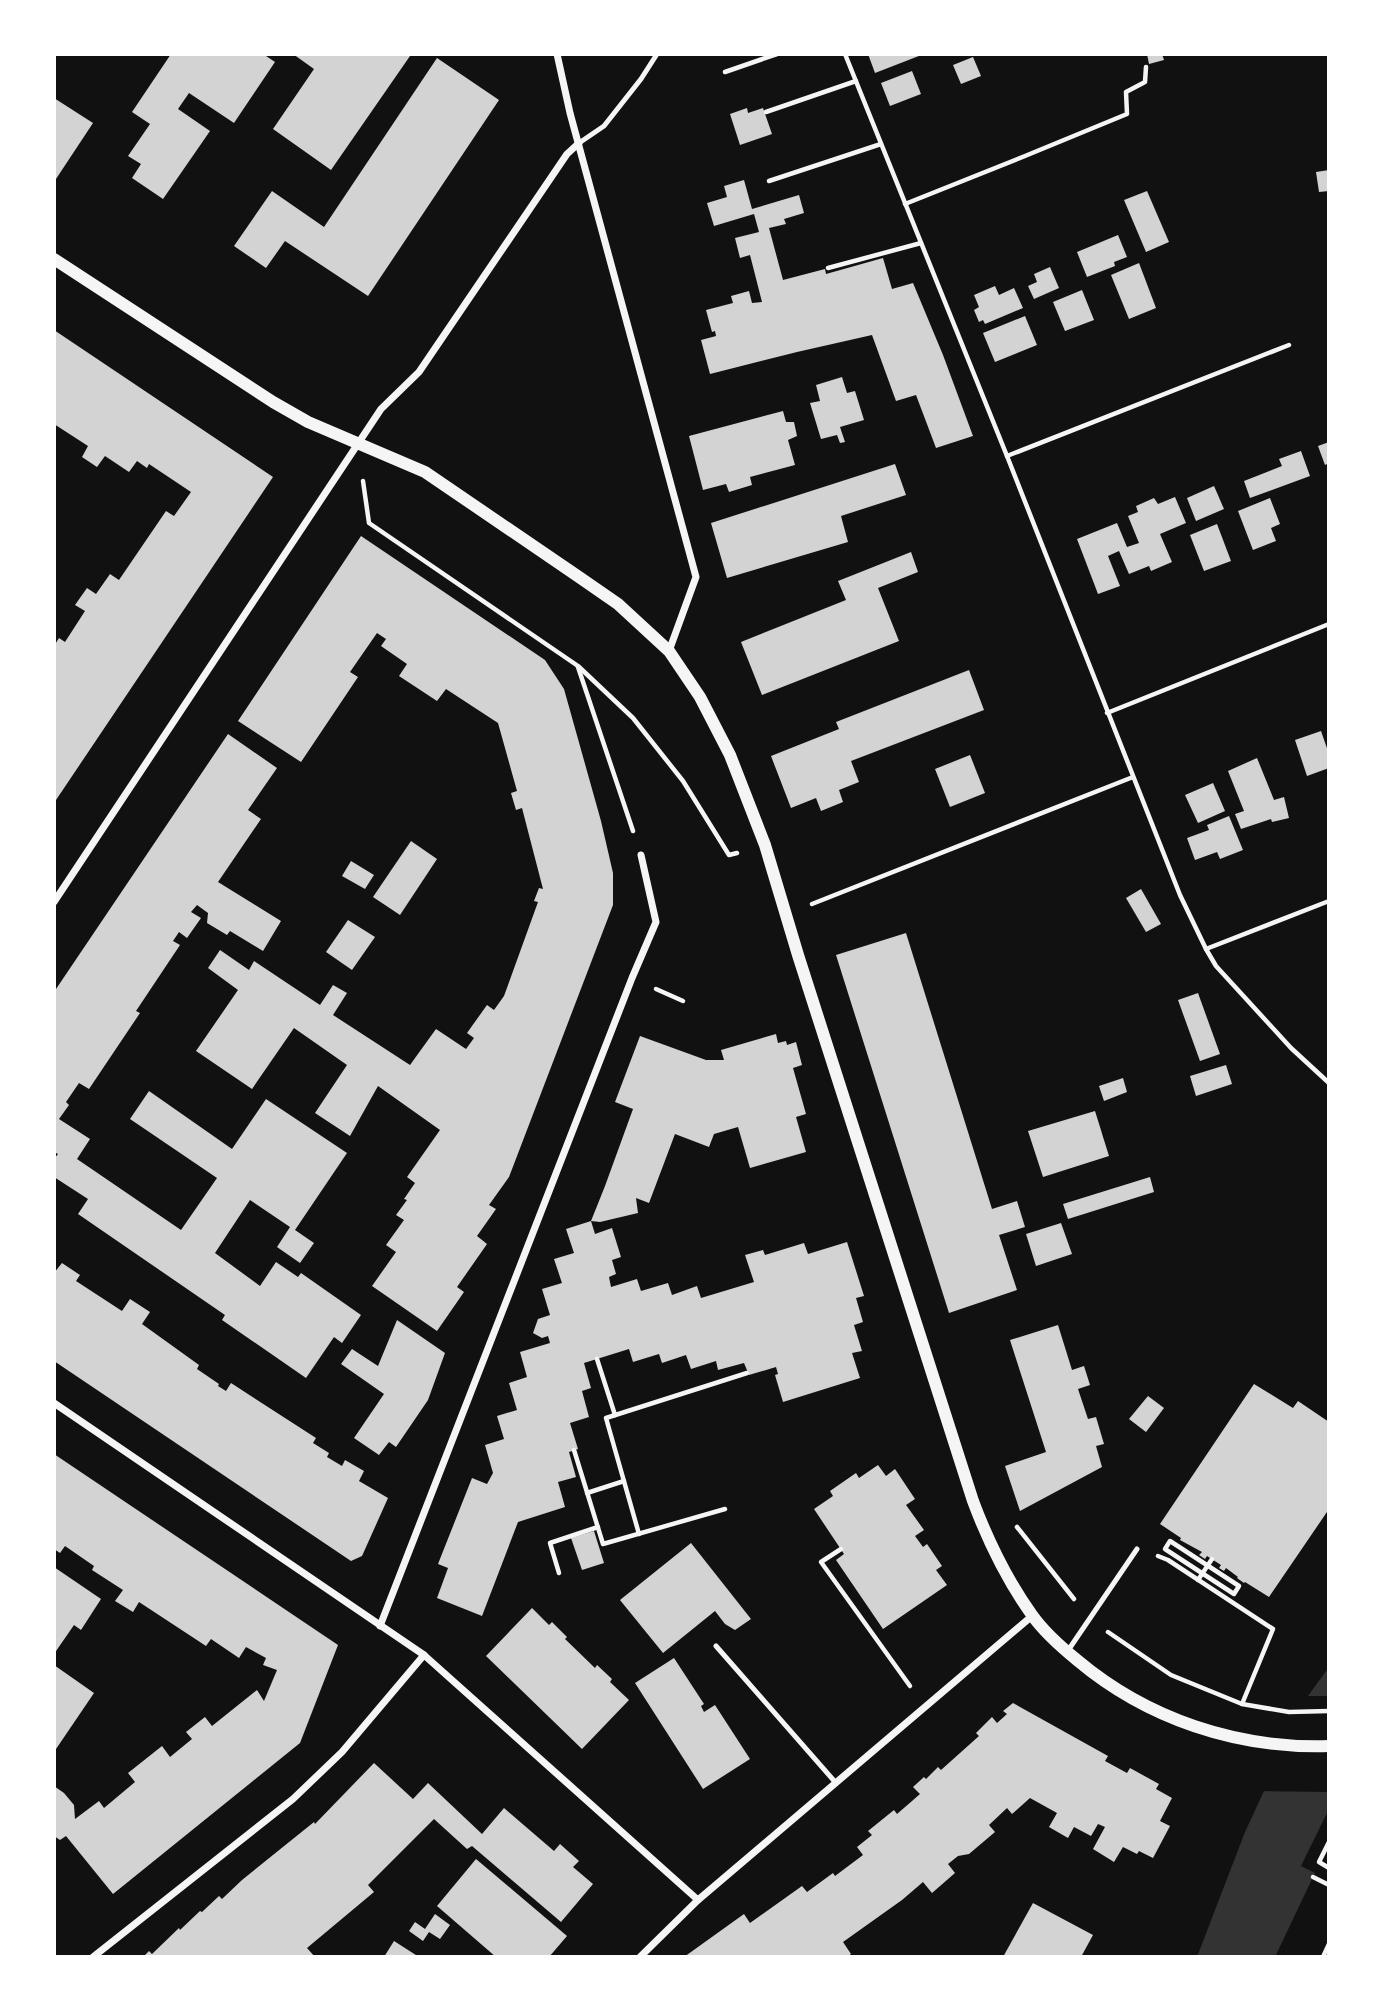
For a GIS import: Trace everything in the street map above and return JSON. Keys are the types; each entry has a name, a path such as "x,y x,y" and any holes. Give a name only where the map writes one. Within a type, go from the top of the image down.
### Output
{"street":[{"path":"558,55 579,143 696,577 669,651"},
{"path":"54,902 381,408 419,372 566,154 579,143"},
{"path":"54,259 273,402 308,422 425,472 618,604 669,651 717,727 765,845 973,1501 987,1539 1032,1616 1067,1652 1095,1675 1153,1710 1209,1732 1248,1741 1311,1747 1329,1746"},
{"path":"380,1626 656,922 640,855"},
{"path":"54,1403 424,1655 698,1900"},
{"path":"640,1957 698,1900 1032,1616"},
{"path":"93,1957 293,1799 342,1752 424,1655"}],"lane":[{"path":"579,143 604,127 657,54"},
{"path":"1067,1652 1137,1549"},
{"path":"716,1646 836,1783"}],"path":[{"path":"725,72 777,54"},
{"path":"845,54 1180,895 1216,966 1291,1048 1329,1083"},
{"path":"905,204 1127,114 1126,92 1145,82 1146,67"},
{"path":"766,112 856,81"},
{"path":"769,181 881,144"},
{"path":"828,268 921,243"},
{"path":"1007,456 1289,345"},
{"path":"358,443 369,523 578,666 634,718 683,781 729,855 765,845"},
{"path":"1107,713 1329,624"},
{"path":"578,666 640,855"},
{"path":"786,914 1133,778"},
{"path":"1206,949 1329,901"},
{"path":"597,1359 615,1415"},
{"path":"639,1534 606,1418 747,1373"},
{"path":"573,1450 604,1544 725,1509"},
{"path":"587,1493 624,1481"},
{"path":"1010,1518 1090,1619 1171,1675 1242,1704 1289,1712 1329,1711"},
{"path":"559,1573 550,1543 598,1527"},
{"path":"1170,1541 1239,1586 1234,1594 1202,1573 1164,1549 1170,1541"},
{"path":"841,1549 821,1562 925,1707"},
{"path":"1198,1580 1212,1559"},
{"path":"1168,1560 1273,1629 1242,1704"},
{"path":"1329,1842 1319,1862 1329,1868"},
{"path":"1313,1877 1329,1885"},
{"path":"1323,1957 1329,1944"}],"shaded area":[{"path":"1329,1667 1329,1809 1301,1866 1315,1873 1275,1957 1197,1957 1245,1832 1308,1696"}],"pier":[{"path":"1305,1696 1329,1696 1329,1792 1261,1791"}],"building":[{"path":"171,54 263,54 275,62 234,123 189,93 178,109 210,131 163,199 132,178 141,164 128,156 150,124 132,112"},
{"path":"293,54 410,56 331,170 273,129 314,69"},
{"path":"868,54 924,54 875,73"},
{"path":"1147,54 1162,54 1164,60 1149,64"},
{"path":"973,57 981,76 961,84 953,65"},
{"path":"437,58 499,100 368,296 285,241 266,268 234,246 272,191 324,227"},
{"path":"912,71 921,94 890,106 881,83"},
{"path":"54,98 93,123 54,182"},
{"path":"747,108 748,113 763,108 772,134 740,145 730,114"},
{"path":"1329,170 1329,191 1319,192 1316,172"},
{"path":"744,180 752,209 799,195 804,213 784,219 786,224 769,228 783,280 825,269 826,274 883,258 892,289 913,283 973,436 936,448 916,395 896,401 872,335 710,374 701,340 716,336 715,331 712,332 706,310 733,303 731,296 749,291 752,303 762,302 750,255 740,258 735,238 759,232 754,214 714,226 707,203 727,197 724,186"},
{"path":"1147,191 1169,242 1146,252 1124,200"},
{"path":"1118,235 1127,257 1114,262 1115,266 1087,277 1077,252"},
{"path":"1139,263 1156,308 1129,319 1111,275"},
{"path":"1050,267 1059,288 1034,299 1028,286 1037,282 1034,274"},
{"path":"995,286 999,295 1014,288 1023,308 985,324 983,320 979,322 974,310 979,307 974,295"},
{"path":"1082,290 1094,320 1065,331 1053,302"},
{"path":"1025,316 1037,345 995,362 983,333"},
{"path":"54,330 273,477 54,803 54,646 59,638 65,642 85,611 75,605 87,588 96,594 110,574 119,580 166,511 174,516 191,492 149,464 147,468 137,461 129,472 105,456 97,467 82,457 88,446 54,424"},
{"path":"842,377 847,393 855,391 864,420 840,427 845,442 840,443 837,435 821,439 810,403 820,401 816,385"},
{"path":"783,411 786,422 794,422 797,436 788,440 795,465 750,477 752,485 729,492 726,484 703,490 689,436"},
{"path":"1329,442 1329,463 1325,465 1318,446"},
{"path":"1301,451 1310,476 1250,498 1244,481 1282,466 1279,459"},
{"path":"895,464 906,495 841,516 848,542 727,578 711,523"},
{"path":"1214,486 1224,509 1196,521 1187,498"},
{"path":"1175,497 1186,523 1160,534 1172,562 1151,571 1149,566 1129,574 1119,551 1108,556 1120,586 1098,594 1077,539 1117,523 1127,547 1139,543 1128,516 1138,512 1136,506 1154,498 1158,504"},
{"path":"1270,498 1280,524 1271,528 1276,541 1253,550 1238,511"},
{"path":"1217,524 1231,561 1204,571 1190,535"},
{"path":"361,536 545,660 564,689 613,873 613,905 509,1177 489,1205 496,1209 477,1236 487,1244 457,1287 464,1292 437,1331 372,1286 396,1252 386,1245 404,1220 396,1215 415,1183 407,1177 440,1130 378,1086 350,1136 315,1113 347,1065 294,1028 252,1089 196,1051 238,990 208,968 220,950 249,970 254,961 320,1005 333,985 347,993 333,1015 410,1065 436,1029 466,1049 474,1038 467,1033 487,1005 494,1010 504,996 538,902 534,901 539,888 543,889 522,808 516,810 511,793 517,791 498,723 446,689 437,701 399,676 407,664 381,646 386,639 377,633 350,672 358,677 301,762 238,721"},
{"path":"911,552 918,572 878,588 899,641 762,695 741,642 846,600 838,581"},
{"path":"969,670 984,710 851,761 859,782 839,790 843,802 821,811 816,798 791,808 771,756 839,729 836,722"},
{"path":"1321,731 1329,754 1329,768 1307,776 1295,740"},
{"path":"228,734 277,768 248,810 261,819 218,882 281,921 263,951 230,931 227,935 207,923 208,913 197,905 191,912 201,918 187,938 179,932 173,941 180,945 136,1011 140,1013 89,1089 79,1083 66,1102 69,1105 59,1119 90,1139 77,1159 181,1230 217,1178 130,1119 149,1091 232,1149 266,1099 347,1153 295,1230 314,1243 300,1263 277,1247 290,1227 250,1200 215,1253 260,1286 276,1262 298,1277 301,1273 361,1315 342,1343 334,1337 306,1378 222,1320 225,1315 78,1214 88,1199 54,1177 54,1159 58,1154 54,1152 54,992"},
{"path":"970,755 985,793 950,807 935,769"},
{"path":"1257,758 1274,800 1284,797 1289,818 1272,822 1271,819 1241,829 1235,814 1244,811 1228,771"},
{"path":"1213,783 1225,811 1198,823 1185,795"},
{"path":"1229,816 1243,850 1220,859 1217,852 1195,860 1187,838 1209,830 1207,825"},
{"path":"411,841 437,859 400,915 373,897"},
{"path":"351,861 374,875 365,889 342,876"},
{"path":"1141,889 1161,924 1146,932 1126,898"},
{"path":"348,920 375,937 352,970 326,952"},
{"path":"906,933 992,1209 1017,1201 1025,1227 999,1235 1017,1290 949,1313 836,955"},
{"path":"1198,993 1220,1054 1200,1061 1178,1000"},
{"path":"776,1034 778,1043 786,1041 787,1045 796,1042 802,1065 793,1068 806,1114 796,1117 806,1152 750,1168 738,1127 714,1134 709,1147 675,1134 649,1203 636,1198 638,1213 600,1222 591,1221 633,1109 615,1102 640,1036 706,1060 724,1060 721,1050"},
{"path":"1226,1065 1232,1084 1196,1096 1190,1076"},
{"path":"1123,1078 1127,1092 1104,1101 1099,1086"},
{"path":"1095,1111 1109,1156 1043,1177 1028,1131"},
{"path":"1150,1177 1154,1192 1068,1219 1063,1204"},
{"path":"591,1221 595,1234 612,1228 621,1257 612,1260 616,1274 609,1277 611,1287 637,1279 641,1291 668,1283 672,1295 697,1286 701,1298 754,1282 745,1255 763,1250 765,1255 804,1243 808,1254 847,1242 864,1296 856,1298 863,1322 854,1325 862,1351 852,1353 860,1378 783,1402 775,1375 778,1374 776,1367 749,1375 744,1363 718,1370 716,1361 691,1369 686,1355 662,1363 659,1354 633,1362 629,1349 584,1363 591,1388 582,1391 589,1417 570,1423 578,1449 569,1452 576,1477 558,1482 565,1507 518,1522 482,1616 437,1598 448,1568 438,1564 472,1478 487,1484 493,1473 485,1445 504,1439 497,1416 517,1410 509,1383 527,1377 520,1352 550,1343 548,1336 542,1338 533,1333 538,1319 550,1315 542,1289 562,1283 554,1259 574,1253 566,1229"},
{"path":"1061,1223 1072,1254 1036,1266 1026,1234"},
{"path":"62,1263 80,1275 76,1281 122,1311 130,1299 150,1312 142,1324 199,1365 197,1369 219,1384 218,1386 226,1391 231,1383 316,1438 313,1443 329,1453 327,1457 342,1466 345,1460 364,1471 359,1481 388,1498 362,1556 351,1561 54,1361 54,1273"},
{"path":"397,1320 445,1353 428,1400 396,1447 389,1442 379,1455 354,1438 384,1394 341,1364 352,1349 378,1366"},
{"path":"1058,1325 1072,1370 1084,1366 1090,1385 1078,1389 1088,1419 1096,1417 1104,1444 1096,1446 1102,1467 1020,1511 1005,1466 1046,1452 1010,1340"},
{"path":"1254,1384 1293,1408 1298,1401 1329,1422 1329,1509 1269,1597 1244,1583 1226,1568 1224,1571 1219,1568 1221,1565 1207,1556 1205,1559 1199,1555 1202,1552 1180,1540 1181,1538 1160,1524"},
{"path":"1148,1396 1164,1408 1146,1432 1129,1419"},
{"path":"54,1454 338,1645 300,1743 113,1894 66,1836 60,1840 54,1836 54,1786 74,1805 75,1819 99,1801 104,1808 135,1782 128,1773 162,1746 170,1757 192,1739 186,1732 205,1717 212,1726 257,1690 264,1701 277,1670 263,1665 266,1658 246,1647 239,1658 211,1639 206,1646 139,1602 133,1612 115,1601 123,1590 92,1570 94,1566 65,1546 60,1553 54,1549"},
{"path":"878,1465 886,1476 895,1469 915,1499 906,1505 924,1530 915,1536 923,1547 927,1544 942,1566 936,1570 947,1585 883,1629 836,1560 844,1554 814,1509 833,1496 830,1491 856,1473 859,1478"},
{"path":"594,1531 604,1563 582,1570 571,1538"},
{"path":"691,1543 751,1619 735,1630 725,1624 715,1611 663,1653 620,1600"},
{"path":"54,1567 101,1599 81,1630 74,1625 54,1654"},
{"path":"532,1608 549,1625 552,1622 567,1637 565,1639 595,1668 597,1665 612,1679 610,1682 629,1700 582,1749 486,1656"},
{"path":"674,1658 704,1704 701,1706 704,1712 715,1705 750,1759 703,1789 635,1683"},
{"path":"54,1665 94,1693 54,1752"},
{"path":"1013,1703 1108,1756 1105,1761 1127,1773 1130,1768 1159,1784 1156,1789 1172,1798 1160,1821 1170,1826 1153,1858 1123,1847 1114,1862 1093,1849 1105,1827 1098,1824 1091,1836 1074,1827 1068,1838 1049,1827 1057,1813 1030,1798 1012,1814 1007,1808 989,1825 995,1832 969,1854 958,1856 948,1864 955,1873 932,1893 923,1882 843,1942 851,1954 847,1957 684,1957 744,1914 750,1923 802,1886 807,1892 863,1855 857,1847 872,1835 868,1831 894,1810 897,1814 920,1794 913,1787 938,1767 941,1770 979,1736 976,1733 992,1717 997,1723 1007,1714 1003,1711"},
{"path":"374,1763 413,1799 428,1783 482,1834 504,1808 554,1851 560,1844 579,1861 573,1867 593,1884 561,1922 472,1846 467,1849 434,1819 368,1885 374,1892 307,1948 315,1957 143,1957 149,1951 152,1954 200,1911 219,1896 222,1899 314,1822 315,1824"},
{"path":"476,1859 567,1936 549,1957 496,1957 437,1906"},
{"path":"1033,1903 1093,1935 1081,1957 1003,1957"},
{"path":"435,1914 450,1925 440,1939 429,1932 423,1941 409,1931 415,1922 425,1929"},
{"path":"394,1941 419,1957 384,1957"}]}
